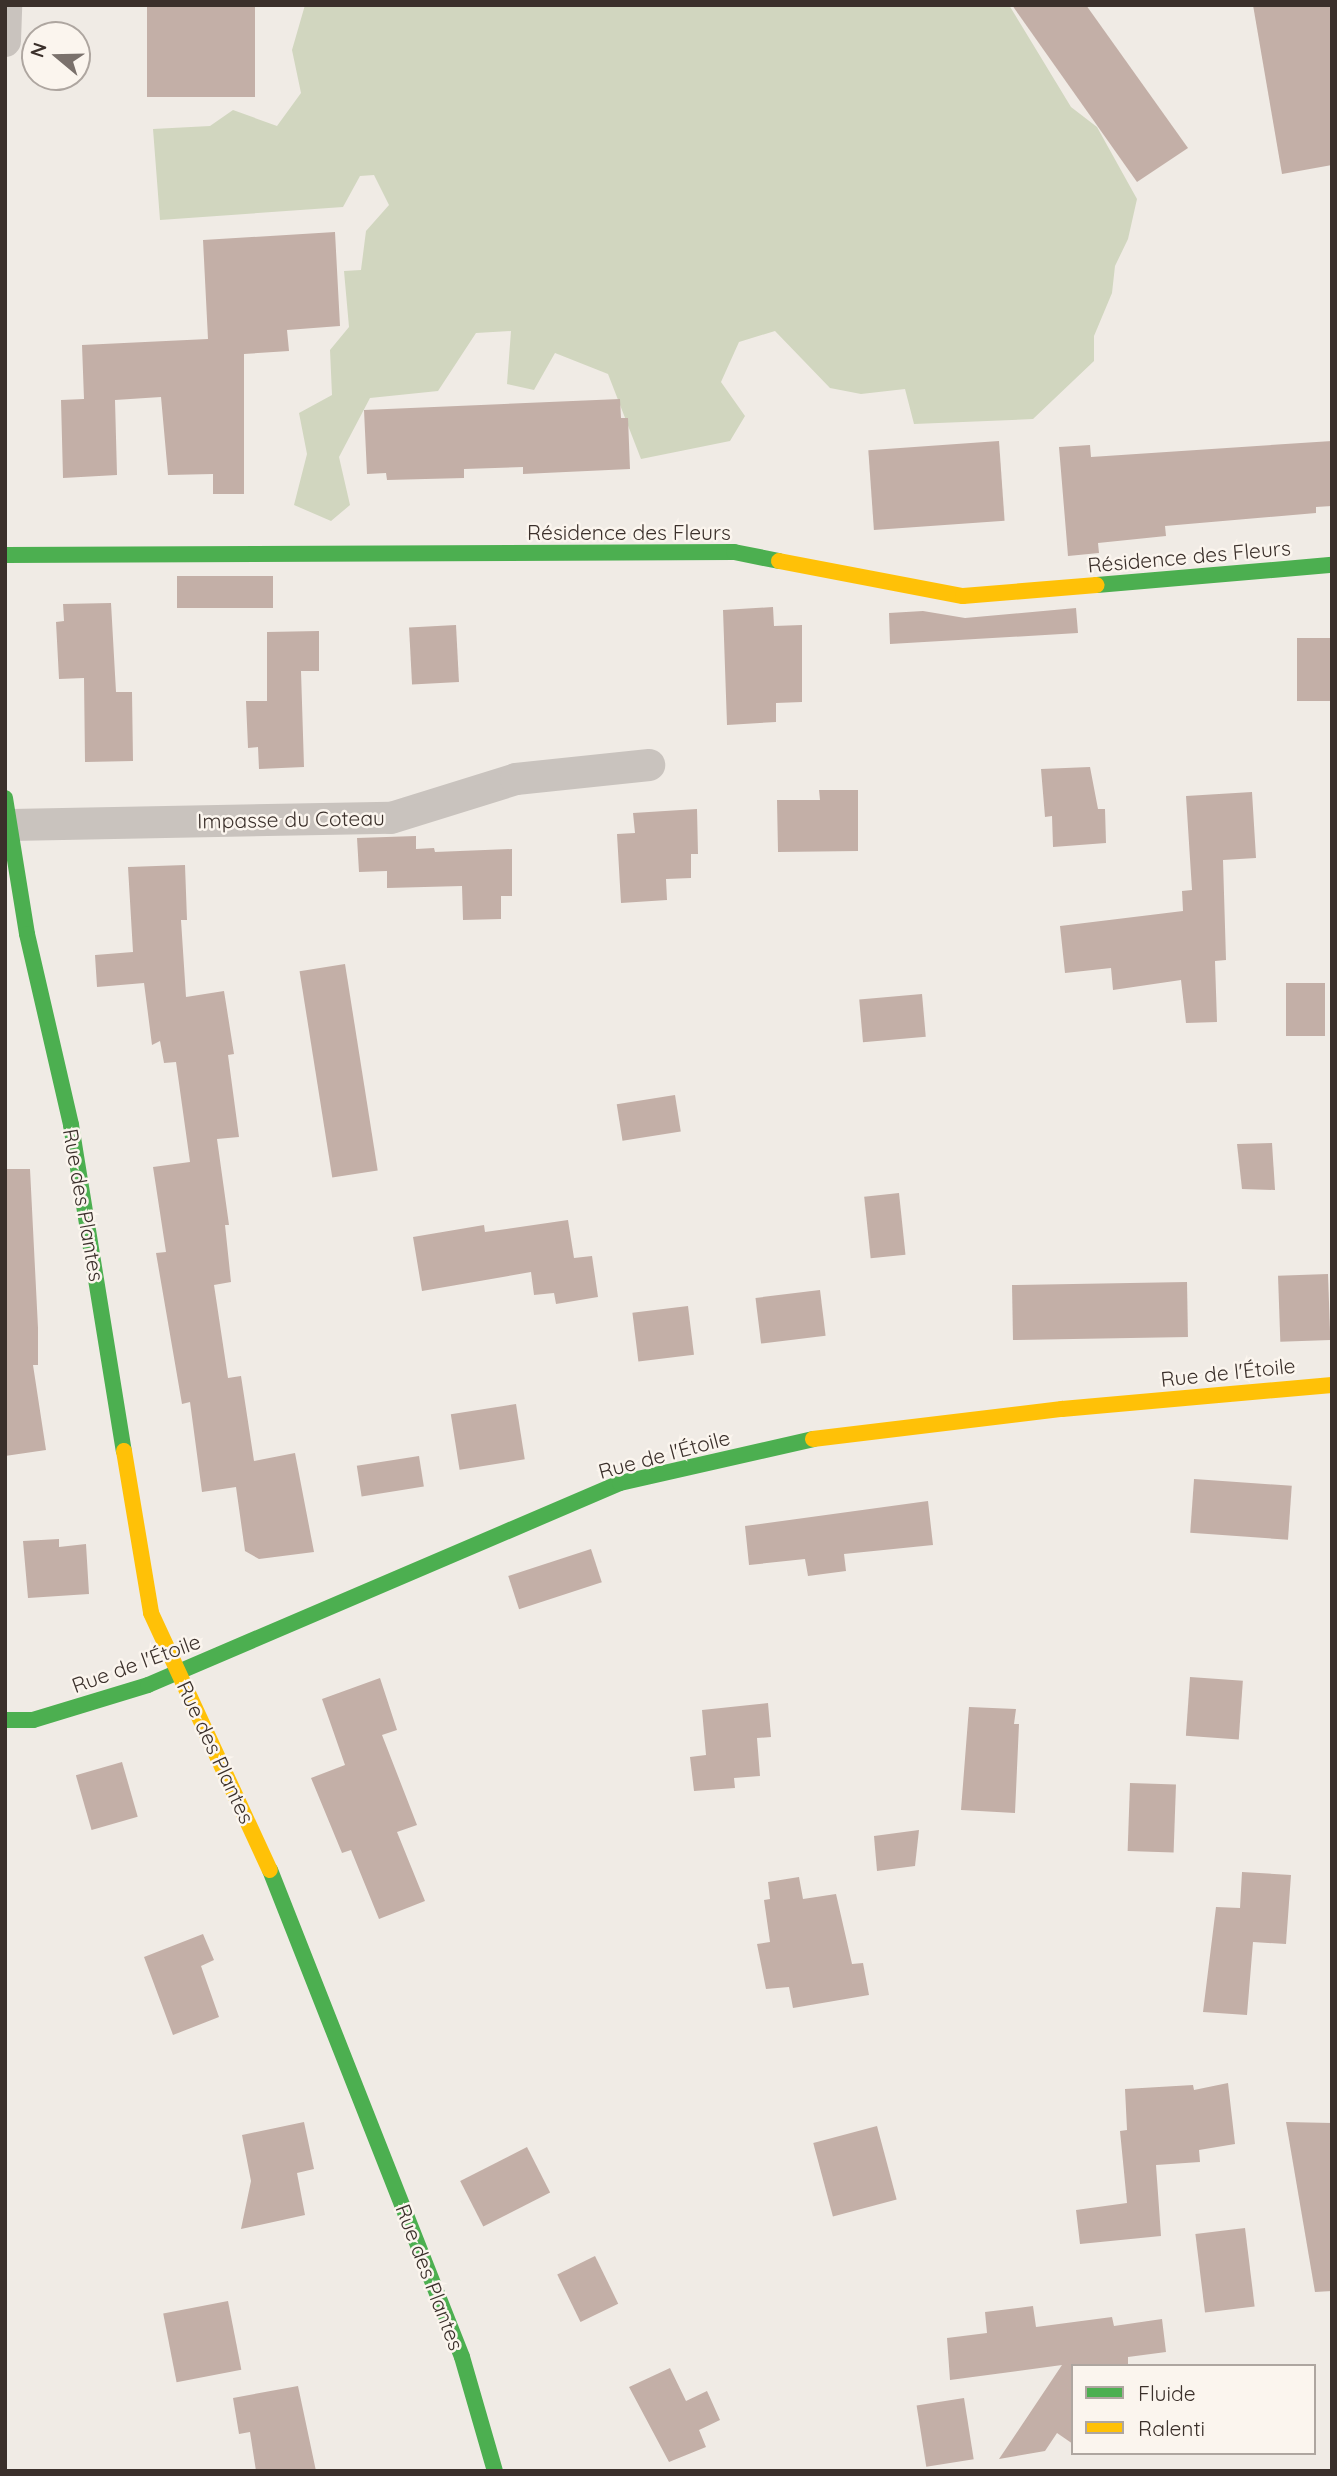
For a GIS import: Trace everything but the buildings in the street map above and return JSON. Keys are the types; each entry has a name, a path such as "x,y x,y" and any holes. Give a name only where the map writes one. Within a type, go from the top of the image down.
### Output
{"street":[{"path":"5,41 6,5"},
{"name":"Résidence des Fleurs","path":"5,555 733,551 962,596 1332,565"},
{"name":"Impasse du Coteau","path":"8,811 391,818 516,779 649,765"},
{"name":"Rue des Plantes","path":"8,811 27,934 71,1125 151,1613 262,1851 462,2357 495,2471"},
{"name":"Rue de l'Étoile","path":"5,1720 33,1720 80,1707 180,1672 620,1483 807,1440 1062,1409 1332,1385"}],"green space":[{"path":"305,5 1009,5 1071,107 1097,127 1137,199 1128,239 1115,266 1112,293 1094,336 1094,361 1033,419 914,424 905,389 861,394 830,388 775,331 739,342 721,382 745,416 730,441 641,459 608,374 555,353 534,390 507,384 511,331 476,333 438,391 370,398 339,457 350,505 331,521 294,505 307,454 299,413 332,395 330,350 349,327 344,271 361,270 366,231 389,205 374,175 360,176 343,207 160,220 153,129 210,126 233,110 277,126 301,93 292,50"}],"traffic: fast":[{"path":"5,555 734,552 779,561"},
{"path":"1097,585 1332,565"},
{"path":"5,798 27,934 71,1125 124,1451"},
{"path":"5,1720 33,1720 148,1685 620,1483 813,1439"},
{"path":"270,1870 462,2357 495,2471"}],"traffic: slow":[{"path":"779,561 963,596 1097,585"},
{"path":"813,1439 1062,1409 1332,1385"},
{"path":"124,1451 151,1613 270,1870"}]}
